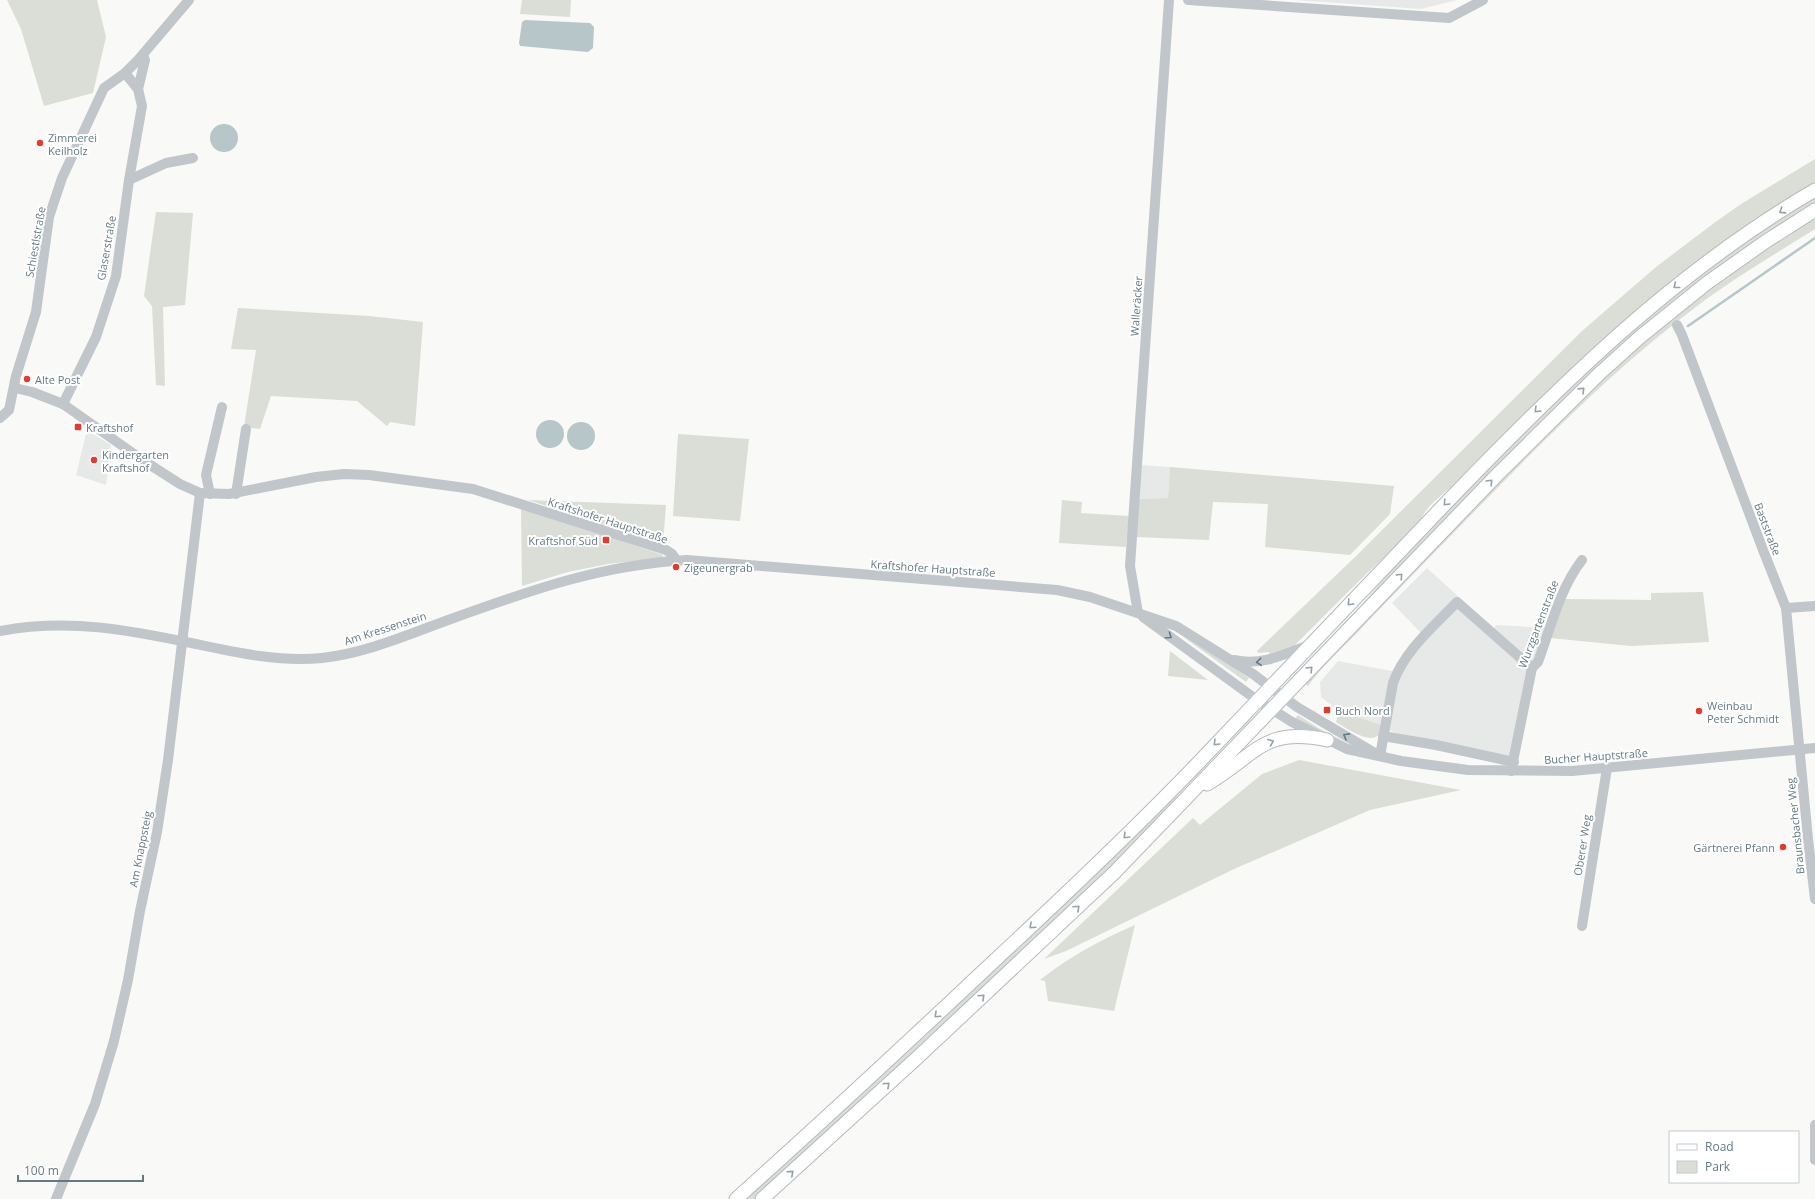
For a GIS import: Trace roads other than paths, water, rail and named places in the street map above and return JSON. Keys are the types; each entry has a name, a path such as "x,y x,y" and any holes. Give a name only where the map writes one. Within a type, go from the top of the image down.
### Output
{"main road":[{"path":"736,1199 890,1059 1089,872 1150,812 1501,446 1565,383 1630,324 1718,253 1815,190"},
{"path":"762,1199 907,1067 1099,887 1518,453 1607,366 1707,283 1765,242 1815,210"},
{"path":"1191,792 1216,778 1255,749 1280,738 1308,736 1327,740"}],"street":[{"name":"Schiestlstraße","path":"15,388 16,376 36,312 49,217 62,178 104,88 125,73 143,55 190,0"},
{"name":"Walleräcker","path":"1138,613 1130,566 1169,0"},
{"path":"1188,0 1449,18 1483,0"},
{"name":"Glaserstraße","path":"138,89 145,60 143,55"},
{"name":"Glaserstraße","path":"63,404 96,337 116,276 129,180 142,106 138,89 125,73"},
{"path":"129,180 166,163 193,158"},
{"name":"Baststraße","path":"1677,325 1685,342 1786,608 1800,750"},
{"name":"Kraftshofer Hauptstraße","path":"15,388 32,392 63,404 144,461 180,484 200,493 236,494 316,477 344,474 369,475 473,489 666,550 672,554 677,561 705,560 835,573 1057,590 1090,597 1176,626 1230,659 1282,697"},
{"path":"0,418 10,410 15,388"},
{"path":"210,494 206,475 222,407"},
{"path":"236,494 246,429"},
{"name":"Am Knappsteig","path":"56,1199 95,1104 114,1041 128,980 140,911 158,832 200,493"},
{"name":"Wurzgartenstraße","path":"1512,767 1532,668 1538,662 1561,595 1572,573 1582,560"},
{"name":"Am Kressenstein","path":"0,631 43,625 83,625 111,628 248,655 277,659 310,659 338,656 378,645 567,579 622,567 677,561"},
{"path":"1380,756 1393,683 1397,672 1410,652 1457,602 1532,668"},
{"path":"1786,608 1815,606"},
{"name":"Kraftshofer Hauptstraße","path":"1138,613 1271,709"},
{"path":"1230,659 1248,662 1267,661 1309,645"},
{"name":"Bucher Hauptstraße","path":"1282,697 1380,756"},
{"name":"Bucher Hauptstraße","path":"1271,709 1327,740 1347,749 1380,756 1468,770 1512,767 1572,772 1815,748"},
{"name":"Bucher Hauptstraße","path":"1384,736 1436,745 1512,767"},
{"name":"Braunsbacher Weg","path":"1800,750 1815,899"},
{"name":"Oberer Weg","path":"1582,926 1607,768"},
{"path":"1815,1125 1815,1160"}],"waterway":[{"path":"1688,326 1815,238"}],"place":[{"name":"Zimmerei Keilholz","path":"40,143"},
{"name":"Alte Post","path":"27,379"},
{"name":"Kraftshof","path":"78,427"},
{"name":"Kindergarten Kraftshof","path":"94,460"},
{"name":"Kraftshof Süd","path":"606,540"},
{"name":"Zigeunergrab","path":"676,567"},
{"name":"Buch Nord","path":"1327,710"},
{"name":"Weinbau Peter Schmidt","path":"1699,711"},
{"name":"Gärtnerei Pfann","path":"1783,847"}]}
